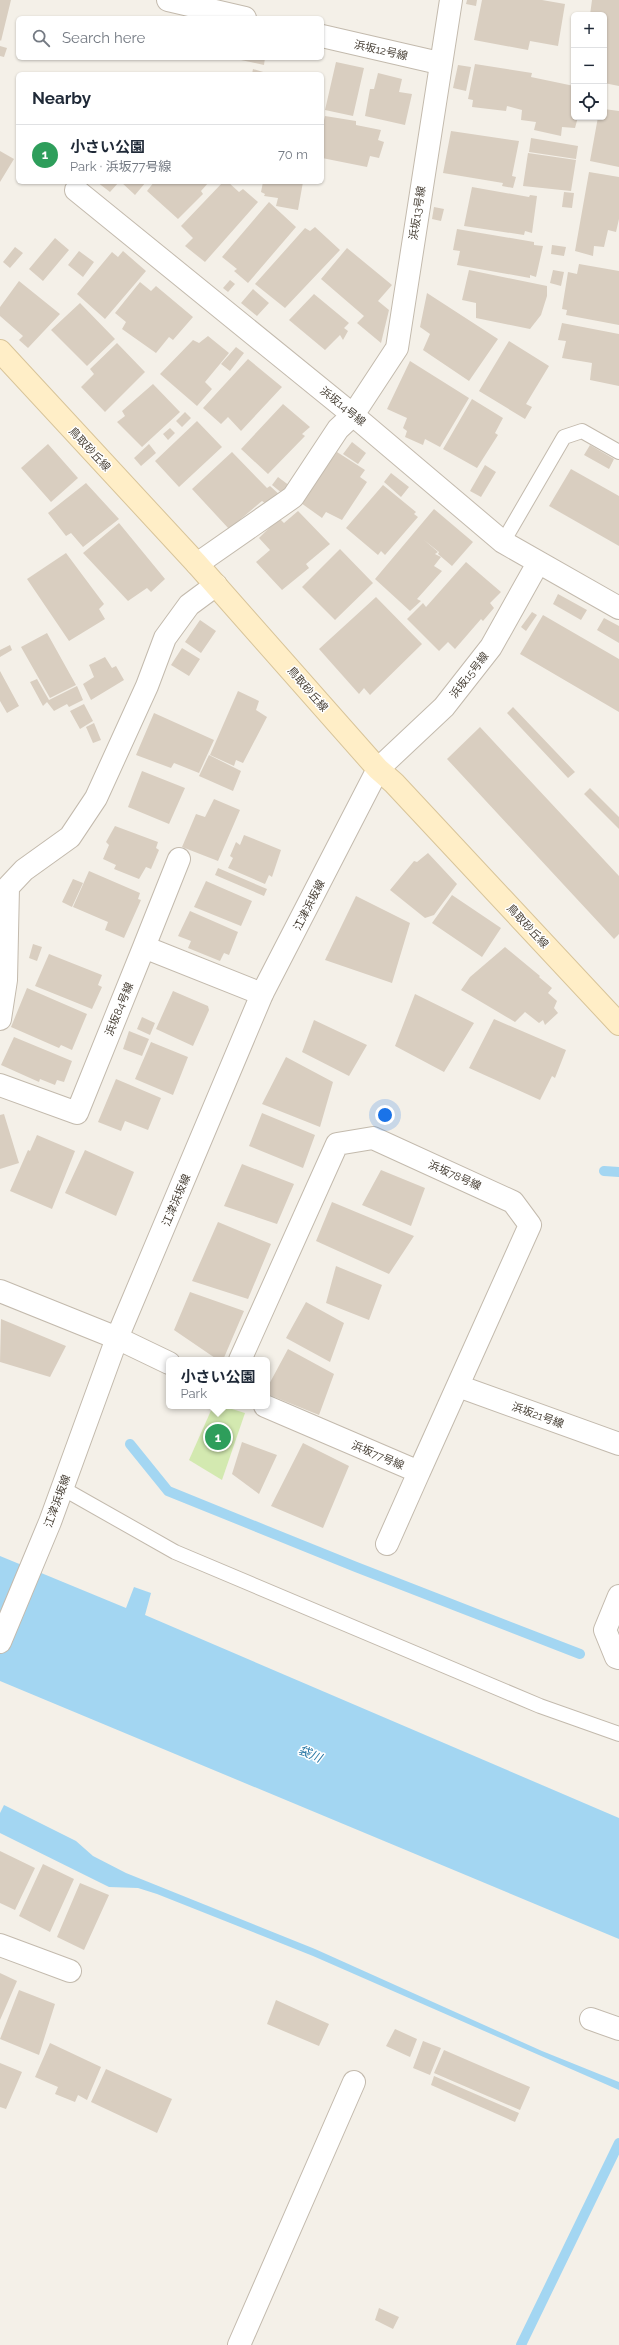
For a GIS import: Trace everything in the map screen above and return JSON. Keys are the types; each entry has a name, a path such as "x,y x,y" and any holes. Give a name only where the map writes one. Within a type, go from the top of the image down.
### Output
{"main road":[{"name":"鳥取砂丘線","path":"0,351 216,585 378,769 394,783 619,1024"}],"street":[{"path":"168,0 236,16"},
{"name":"浜坂13号線","path":"197,564 293,497 338,429 353,415 397,348 439,64 451,0"},
{"name":"浜坂12号線","path":"324,36 439,64"},
{"name":"浜坂14号線","path":"76,190 353,415 503,542 619,608"},
{"name":"浜坂15号線","path":"378,769 444,707 491,647 538,563"},
{"path":"0,1019 6,980 8,887 24,870 70,837 96,798 146,686 165,638 189,605 216,585"},
{"name":"江津浜坂線","path":"0,1642 50,1522 117,1338 262,994 378,769"},
{"path":"179,859 144,947 262,994"},
{"name":"浜坂84号線","path":"0,1085 77,1113 144,947"},
{"name":"浜坂78号線","path":"241,1357 337,1144 373,1138 513,1202 530,1225 419,1472"},
{"path":"0,1291 117,1338 166,1362"},
{"name":"浜坂21号線","path":"458,1386 619,1444"},
{"name":"浜坂77号線","path":"270,1408 419,1472"},
{"path":"387,1544 419,1472"},
{"path":"619,1596 605,1630 616,1656 619,1658"},
{"path":"0,1945 70,1971"},
{"path":"591,2019 619,2029"},
{"path":"239,2345 354,2082"}],"lane":[{"path":"503,542 564,437 582,431 619,452"},
{"path":"62,1488 175,1552 540,1706 619,1734"}],"green space":[{"path":"212,1409 232,1409 245,1413 222,1480 189,1460"}],"water":[{"name":"袋川","path":"0,1556 126,1608 134,1587 151,1593 145,1615 619,1818 619,1939 0,1681"},
{"path":"4,1805 76,1841 93,1856 126,1873 315,1949 542,2051 619,2082 619,2090 313,1956 157,1894 138,1888 109,1887 0,1833 0,1813"}],"building":[{"path":"0,0 11,0 1,41 0,40"},
{"path":"467,0 477,0 476,6 466,4"},
{"path":"482,0 542,0 565,4 558,46 530,41 528,50 474,40"},
{"path":"592,0 619,0 619,86 607,84 607,12 590,12"},
{"path":"0,46 7,48 4,57 0,56"},
{"path":"241,60 265,60 264,65"},
{"path":"336,62 364,68 353,116 325,110"},
{"path":"475,64 532,73 531,77 571,85 571,120 577,120 575,128 562,127 561,136 534,130 536,122 521,120 522,110 507,106 506,111 472,107 473,100 468,99"},
{"path":"458,65 471,67 466,91 453,88"},
{"path":"253,69 263,72 252,72"},
{"path":"378,73 402,79 399,92 412,94 405,125 365,116 370,89 374,89"},
{"path":"607,109 619,111 619,167 590,161 597,120 607,120"},
{"path":"325,116 356,121 356,125 381,130 378,140 384,142 379,158 370,156 367,167 324,158"},
{"path":"451,131 519,141 512,176 516,177 513,188 502,186 503,183 443,173"},
{"path":"531,138 578,146 576,159 529,152"},
{"path":"0,151 14,159 0,182"},
{"path":"528,153 576,160 571,191 523,186"},
{"path":"589,172 619,177 619,219 616,232 608,230 604,247 594,246 593,256 575,251"},
{"path":"100,184 117,184 110,192"},
{"path":"123,184 144,184 135,195"},
{"path":"152,184 207,184 201,191 203,194 178,219 147,191"},
{"path":"221,184 230,184 239,192 243,189 258,202 205,262 185,246 193,238 181,226"},
{"path":"263,184 303,184 298,210 276,206 278,198 264,196 265,194 261,192"},
{"path":"472,187 529,197 530,195 537,196 532,233 525,231 524,235 464,226"},
{"path":"564,192 574,193 572,208 562,207"},
{"path":"269,202 296,227 248,283 234,271 237,269 222,257"},
{"path":"434,207 444,209 441,221 432,219"},
{"path":"315,227 340,250 285,308 255,284 305,228 310,231"},
{"path":"457,229 534,242 534,245 543,246 536,277 530,275 530,278 457,265 460,251 453,250"},
{"path":"55,238 69,250 43,281 29,269"},
{"path":"552,245 566,247 564,256 551,254"},
{"path":"15,247 23,253 10,268 3,262"},
{"path":"347,248 392,285 378,301 389,310 381,343 357,323 364,316 321,279"},
{"path":"79,251 94,262 83,277 68,265"},
{"path":"123,251 146,271 105,319 77,294 112,252 118,257"},
{"path":"579,264 619,271 619,325 566,315 567,310 562,309 568,272 577,274"},
{"path":"469,270 547,286 547,296 541,315 530,329 476,318 476,303 462,300"},
{"path":"553,270 564,272 561,286 550,283"},
{"path":"230,280 235,284 228,292 223,288"},
{"path":"19,281 60,314 28,348 19,340 23,336 0,316 0,307"},
{"path":"140,282 151,291 156,286 193,317 173,340 169,337 156,353 122,329 126,322 115,313"},
{"path":"253,289 269,303 257,316 241,303"},
{"path":"427,293 498,339 469,381 423,350 430,334 420,327"},
{"path":"314,294 349,323 344,328 348,331 343,340 340,335 325,350 289,320"},
{"path":"80,303 115,339 87,366 51,330"},
{"path":"562,323 619,334 619,386 590,380 592,363 562,358 566,341 558,340"},
{"path":"208,336 229,353 205,382 212,389 197,406 160,374 193,340 199,343"},
{"path":"509,341 549,366 526,404 532,407 525,419 479,391"},
{"path":"117,343 145,372 105,412 81,387 94,374 90,369"},
{"path":"236,347 244,353 230,371 221,364"},
{"path":"248,359 282,387 241,431 228,417 221,424 203,408"},
{"path":"410,361 469,398 440,447 425,439 423,445 405,437 407,431 403,428 407,418 387,409"},
{"path":"153,384 180,412 142,447 117,422 125,416 122,411"},
{"path":"472,399 503,418 495,433 498,435 477,468 443,449"},
{"path":"283,404 310,427 302,434 305,436 268,474 241,449"},
{"path":"185,412 191,418 182,427 176,421"},
{"path":"197,421 222,447 179,487 155,461"},
{"path":"170,428 175,433 168,440 163,434"},
{"path":"352,442 366,453 358,464 343,454"},
{"path":"48,444 78,478 51,502 21,468"},
{"path":"149,444 156,453 141,466 134,458"},
{"path":"590,445 614,459 609,469 584,455"},
{"path":"232,452 267,488 270,486 281,496 269,506 262,501 229,529 192,489"},
{"path":"337,452 365,470 360,477 367,482 342,520 326,512 322,518 301,503"},
{"path":"485,465 496,472 481,497 470,491"},
{"path":"571,469 619,496 619,546 549,506"},
{"path":"391,473 409,487 401,497 384,482"},
{"path":"278,477 290,486 283,494 272,485"},
{"path":"86,483 119,519 83,547 71,533 66,536 48,513"},
{"path":"383,485 416,512 414,514 418,517 385,555 381,551 378,555 346,528"},
{"path":"434,509 473,542 452,566 438,554 439,552 424,540 438,552 435,554 441,557 434,566 442,571 417,599 421,601 410,611 375,579"},
{"path":"298,511 330,544 306,564 309,568 282,590 256,562 270,550 259,538 279,518 284,523"},
{"path":"119,523 165,579 151,592 147,588 128,601 83,553"},
{"path":"340,549 373,583 335,620 302,587"},
{"path":"66,553 104,604 99,609 105,619 69,641 27,579"},
{"path":"466,562 501,592 490,603 494,608 483,621 481,619 455,649 448,642 439,651 407,619 423,603 426,607"},
{"path":"558,594 587,610 581,620 553,604"},
{"path":"376,597 422,644 370,695 364,688 359,694 319,649"},
{"path":"532,612 537,615 526,631 521,627"},
{"path":"543,615 619,659 619,712 520,654"},
{"path":"604,618 619,626 619,643 597,630"},
{"path":"200,620 216,631 201,653 185,642"},
{"path":"47,633 76,685 50,698 21,647"},
{"path":"10,645 12,650 0,657 0,650"},
{"path":"182,648 200,659 189,676 171,665"},
{"path":"105,657 112,668 116,666 124,680 91,700 83,684 94,677 89,665"},
{"path":"0,671 19,706 7,713 0,701"},
{"path":"37,679 49,700 77,686 83,700 69,707 67,704 54,711 47,702 43,706 30,682"},
{"path":"238,691 259,701 256,710 267,717 243,763 236,760 234,766 210,755"},
{"path":"84,704 93,721 80,729 70,711"},
{"path":"513,707 575,772 568,778 507,713"},
{"path":"154,713 214,740 199,773 174,763 171,768 136,755"},
{"path":"94,723 101,740 93,743 86,727"},
{"path":"480,727 619,876 619,934 614,939 447,759"},
{"path":"209,755 241,771 233,791 199,776"},
{"path":"142,771 185,788 169,824 128,807"},
{"path":"590,788 619,817 619,829 584,794"},
{"path":"214,799 240,810 218,861 182,847 196,814 205,817"},
{"path":"115,826 158,842 156,848 159,850 151,869 146,867 139,879 114,869 116,865 103,859 109,845 106,842"},
{"path":"244,835 281,850 272,877 269,875 265,884 228,868 233,858 230,856 236,842 240,845"},
{"path":"428,853 457,884 434,915 425,918 390,890 414,861 417,862"},
{"path":"218,868 267,889 264,896 215,875"},
{"path":"89,871 140,893 138,899 141,900 124,938 105,930 108,922 73,907"},
{"path":"73,879 83,883 72,907 62,902"},
{"path":"206,881 252,901 241,926 194,907"},
{"path":"452,895 501,928 482,957 432,923"},
{"path":"356,896 410,923 392,983 325,960"},
{"path":"190,911 238,932 229,955 224,953 220,961 188,948 191,941 178,936"},
{"path":"33,944 42,947 37,961 29,958"},
{"path":"505,947 552,988 548,993 557,1001 554,1008 558,1013 545,1025 543,1020 539,1023 525,1012 515,1022 461,990 470,977"},
{"path":"49,954 102,975 98,985 102,987 92,1009 35,986"},
{"path":"27,988 87,1014 72,1050 61,1045 59,1048 11,1027"},
{"path":"173,991 208,1006 209,1010 193,1046 156,1029"},
{"path":"415,994 474,1023 444,1072 395,1046"},
{"path":"142,1017 155,1023 150,1035 137,1029"},
{"path":"494,1019 566,1050 555,1078 552,1076 540,1100 469,1068"},
{"path":"314,1020 367,1045 349,1076 302,1052"},
{"path":"129,1031 149,1039 142,1056 123,1049"},
{"path":"14,1037 72,1061 64,1082 57,1080 55,1085 40,1079 39,1082 1,1065"},
{"path":"151,1042 188,1057 173,1095 135,1079"},
{"path":"286,1057 333,1082 320,1127 262,1104"},
{"path":"116,1079 161,1098 148,1130 125,1121 121,1131 98,1122"},
{"path":"262,1113 315,1135 303,1168 249,1146"},
{"path":"4,1114 19,1163 0,1169 0,1115"},
{"path":"37,1135 75,1151 52,1209 10,1191 28,1150 30,1151"},
{"path":"85,1150 134,1172 116,1216 65,1193"},
{"path":"242,1164 294,1184 277,1224 224,1206"},
{"path":"381,1170 425,1188 411,1226 362,1205"},
{"path":"332,1202 414,1236 389,1274 316,1241"},
{"path":"218,1222 271,1244 248,1299 192,1281"},
{"path":"336,1266 382,1285 369,1320 326,1303"},
{"path":"190,1292 244,1311 224,1357 214,1357 174,1330"},
{"path":"306,1302 344,1323 330,1362 286,1338"},
{"path":"1,1319 66,1346 50,1377 0,1362"},
{"path":"288,1349 334,1374 319,1415 270,1395 270,1382"},
{"path":"242,1442 277,1455 259,1494 232,1474"},
{"path":"303,1443 349,1466 323,1528 271,1506"},
{"path":"0,1851 35,1868 15,1910 0,1903"},
{"path":"43,1864 74,1879 50,1932 19,1916"},
{"path":"80,1883 109,1895 84,1950 57,1937"},
{"path":"0,1973 17,1981 0,2020"},
{"path":"19,1990 55,2004 39,2055 0,2039"},
{"path":"276,2000 329,2024 319,2046 267,2024"},
{"path":"395,2029 417,2039 410,2057 386,2046"},
{"path":"423,2041 441,2048 430,2075 413,2068"},
{"path":"50,2043 101,2067 87,2100 78,2095 75,2102 55,2094 58,2087 35,2077"},
{"path":"444,2050 530,2087 520,2110 434,2073"},
{"path":"0,2063 22,2072 6,2109 0,2107"},
{"path":"106,2069 172,2099 157,2133 91,2102"},
{"path":"434,2076 519,2113 515,2122 431,2085"},
{"path":"379,2308 399,2317 393,2329 375,2320"}],"waterway":[{"path":"604,1171 619,1172"},
{"path":"130,1444 168,1491 356,1567 580,1654"},
{"path":"521,2345 619,2143"}],"place":[{"name":"小さい公園","path":"218,1437"}]}
